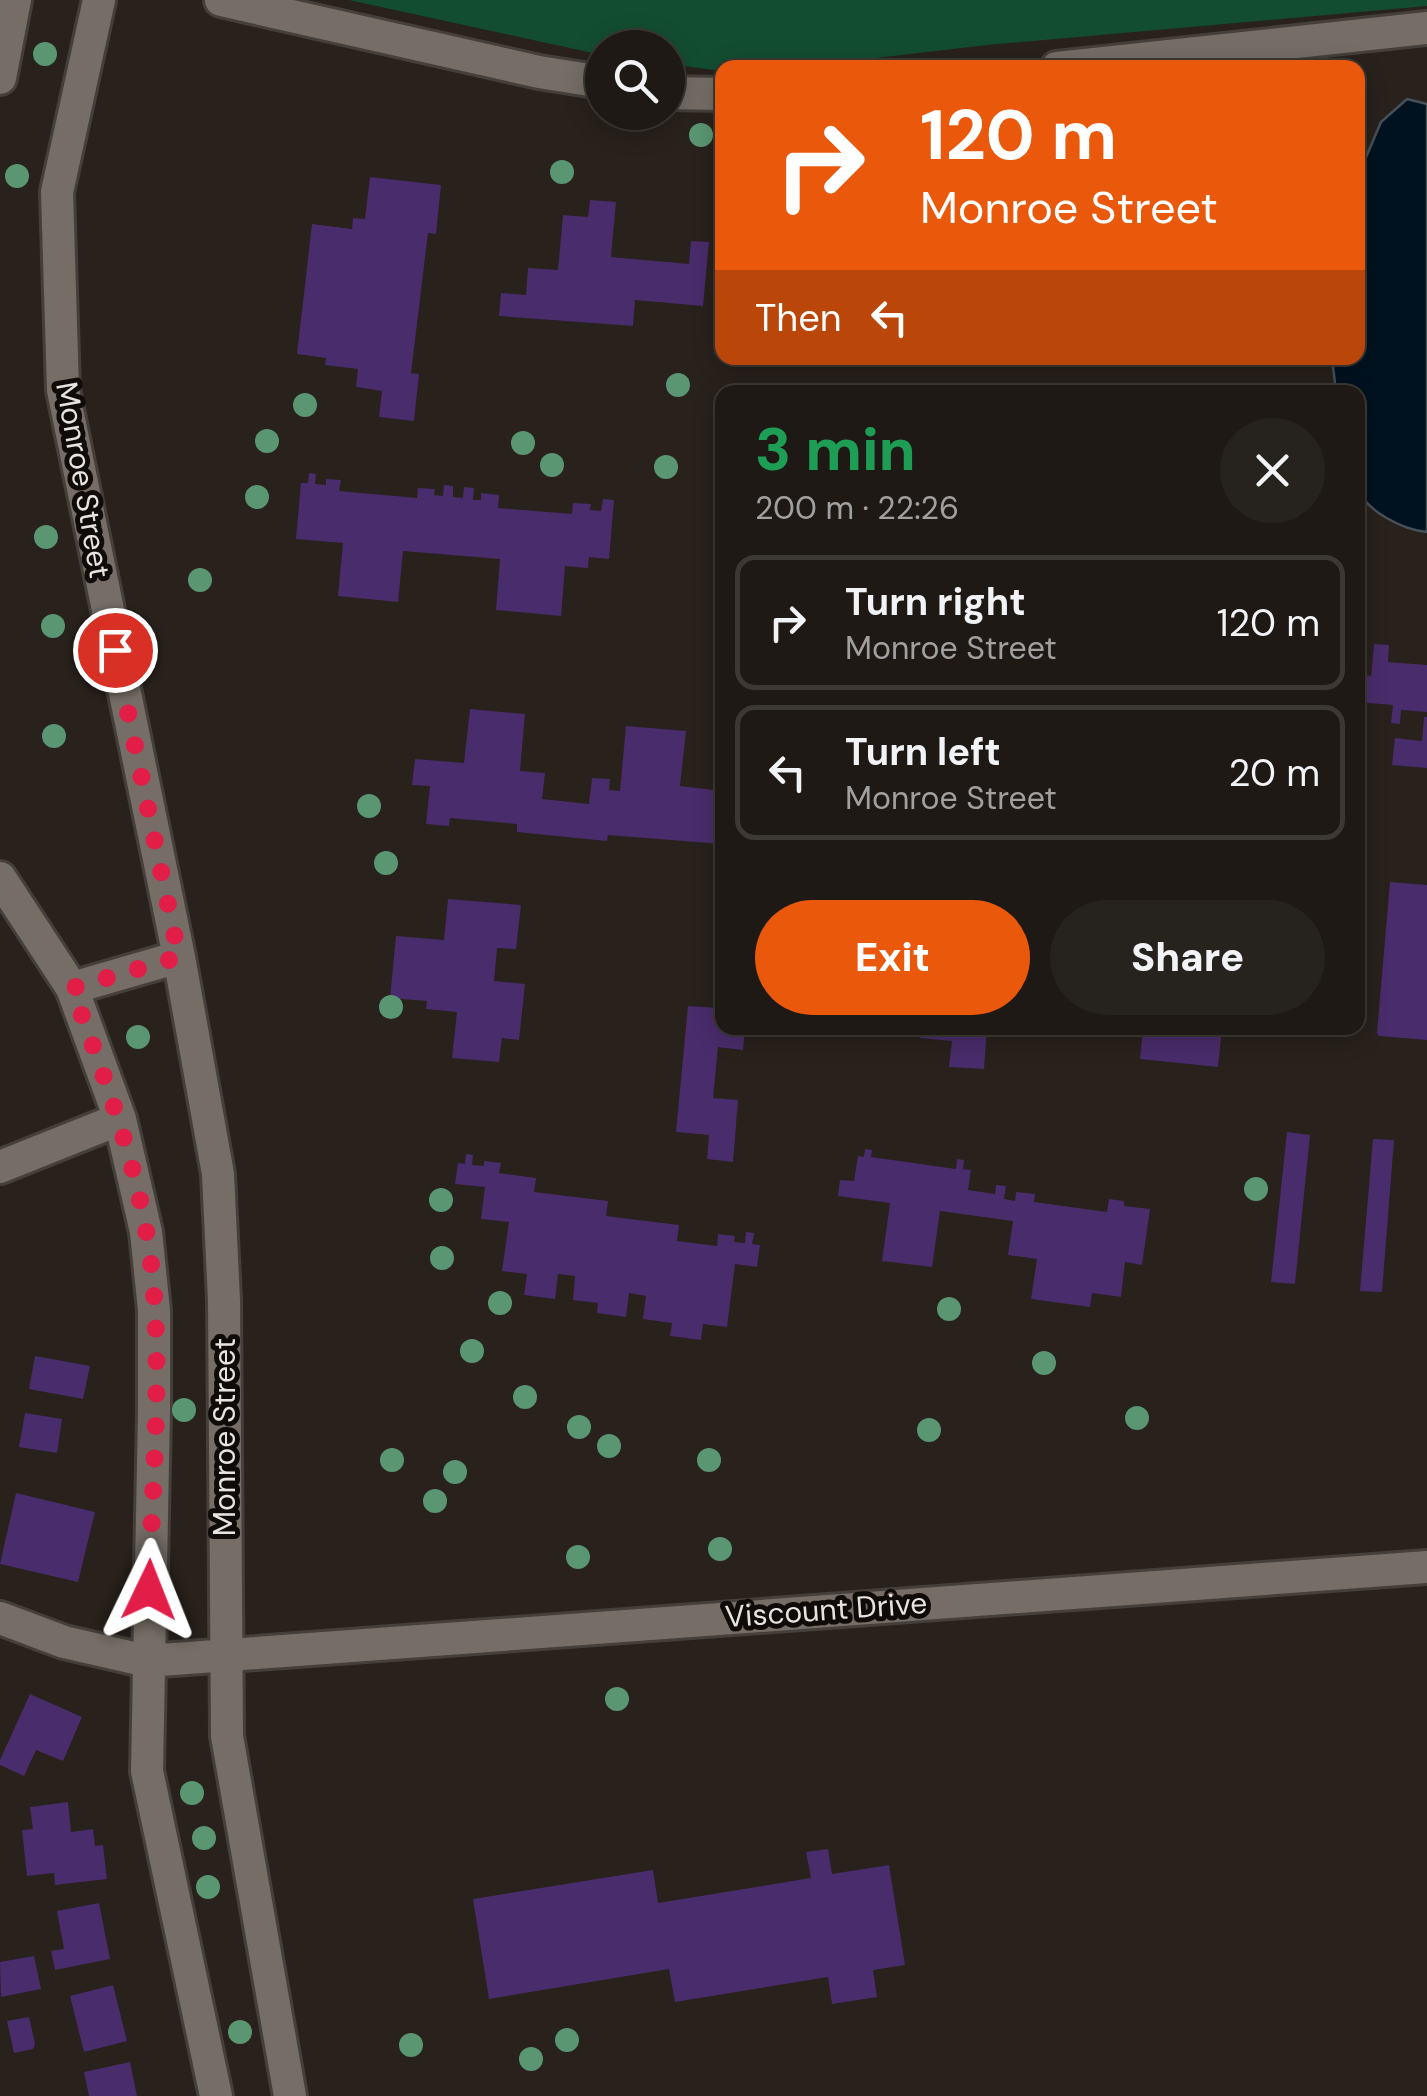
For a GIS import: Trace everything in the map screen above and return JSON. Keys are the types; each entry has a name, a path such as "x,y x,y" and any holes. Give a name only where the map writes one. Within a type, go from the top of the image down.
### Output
{"street":[{"path":"0,78 15,0"},
{"name":"Monroe Street","path":"100,0 57,192 63,390 179,957 218,1174 224,1300 227,1736 290,2096"},
{"path":"222,0 585,79"},
{"path":"1131,60 1427,28"},
{"path":"685,93 715,94"},
{"path":"0,878 72,988 120,1119 146,1232 154,1310 147,1770 216,2096"},
{"path":"72,988 179,957"},
{"path":"0,1168 120,1119"},
{"name":"Viscount Drive","path":"0,1618 64,1642 147,1660 1427,1566"}],"green space":[{"path":"349,0 1427,0 1427,6 859,60 715,60 715,70 685,66 685,30 585,30 585,51"}],"water":[{"path":"1407,99 1427,104 1427,532 1386,518 1365,500 1365,385 1335,385 1333,365 1365,365 1365,160 1381,122"}],"building":[{"path":"370,177 441,185 436,234 428,233 411,373 419,374 414,421 379,417 382,391 356,387 358,369 325,365 326,358 297,354 312,224 352,229 353,218 365,219"},
{"path":"590,200 616,202 611,257 689,264 691,241 709,242 703,306 635,300 633,326 499,316 501,293 526,295 528,268 558,270 563,215 588,217"},
{"path":"309,473 316,474 315,484 326,485 326,479 341,480 339,491 417,498 418,488 435,489 434,495 443,496 444,485 453,486 453,497 463,498 464,487 474,488 473,500 481,500 481,493 499,495 498,508 572,514 573,503 591,504 590,510 601,511 603,499 614,500 609,559 589,557 588,568 565,566 561,616 496,610 500,559 403,551 398,602 338,596 343,543 296,539 301,483 308,483"},
{"path":"1374,644 1389,645 1388,662 1427,665 1427,712 1401,710 1400,724 1391,723 1393,705 1365,703 1365,675 1371,676"},
{"path":"470,709 525,714 520,771 545,773 542,799 589,804 592,778 610,779 609,790 620,791 626,726 686,731 680,786 715,790 715,843 608,835 607,841 517,832 517,824 450,818 449,826 426,824 430,786 412,785 415,759 464,763"},
{"path":"1424,717 1427,768 1392,765 1395,738 1422,741"},
{"path":"1390,882 1427,885 1427,1040 1377,1033"},
{"path":"448,899 521,905 516,949 497,948 494,981 525,984 519,1040 502,1038 499,1062 452,1058 457,1012 426,1009 427,1001 390,998 396,936 444,940"},
{"path":"688,1006 715,1008 715,1035 744,1035 743,1050 718,1047 713,1098 738,1100 733,1162 707,1159 709,1135 676,1132"},
{"path":"986,1035 984,1069 949,1067 952,1041 920,1038"},
{"path":"1142,1035 1221,1035 1218,1067 1140,1059"},
{"path":"1287,1132 1310,1135 1295,1284 1271,1282"},
{"path":"1373,1139 1394,1140 1382,1292 1360,1291"},
{"path":"865,1149 872,1150 871,1157 956,1169 957,1159 964,1160 963,1169 971,1170 968,1190 995,1194 996,1185 1006,1186 1004,1199 1015,1201 1016,1192 1035,1194 1034,1202 1107,1212 1109,1199 1124,1201 1124,1206 1150,1209 1142,1265 1125,1262 1121,1297 1092,1293 1090,1307 1031,1299 1037,1259 1008,1255 1013,1221 940,1211 932,1267 882,1261 890,1203 838,1196 840,1180 854,1181 858,1156 864,1157"},
{"path":"466,1154 473,1155 472,1165 484,1166 484,1161 501,1163 499,1173 536,1178 534,1192 608,1201 606,1216 679,1225 677,1241 717,1246 718,1234 735,1236 734,1242 745,1243 746,1232 754,1233 752,1244 760,1245 757,1267 735,1264 727,1327 703,1324 701,1340 670,1336 672,1323 643,1319 646,1296 629,1293 626,1317 597,1313 598,1303 573,1300 575,1276 558,1274 555,1299 524,1295 527,1274 502,1271 509,1222 481,1219 485,1187 455,1184 458,1163 465,1164"},
{"path":"35,1356 90,1366 83,1399 29,1389"},
{"path":"25,1413 62,1419 57,1453 19,1447"},
{"path":"16,1493 95,1512 78,1582 0,1564"},
{"path":"30,1694 82,1717 63,1761 36,1750 24,1776 0,1765 0,1760"},
{"path":"68,1802 71,1832 93,1829 95,1846 103,1845 107,1879 55,1885 54,1873 27,1876 22,1830 33,1829 30,1807"},
{"path":"828,1849 832,1874 889,1865 905,1965 873,1970 877,1997 832,2004 828,1977 675,2002 669,1969 489,1999 473,1899 653,1870 658,1903 811,1878 806,1852"},
{"path":"99,1903 110,1959 55,1970 51,1951 64,1949 57,1911"},
{"path":"34,1956 41,1989 1,1997 0,1962"},
{"path":"113,1985 127,2041 84,2052 70,1996"},
{"path":"29,2017 33,2049 14,2053 7,2021"},
{"path":"130,2062 137,2096 89,2096 84,2072"}],"route":[{"path":"115,650 179,957 72,988 120,1119 146,1232 154,1310 149,1590"}]}
